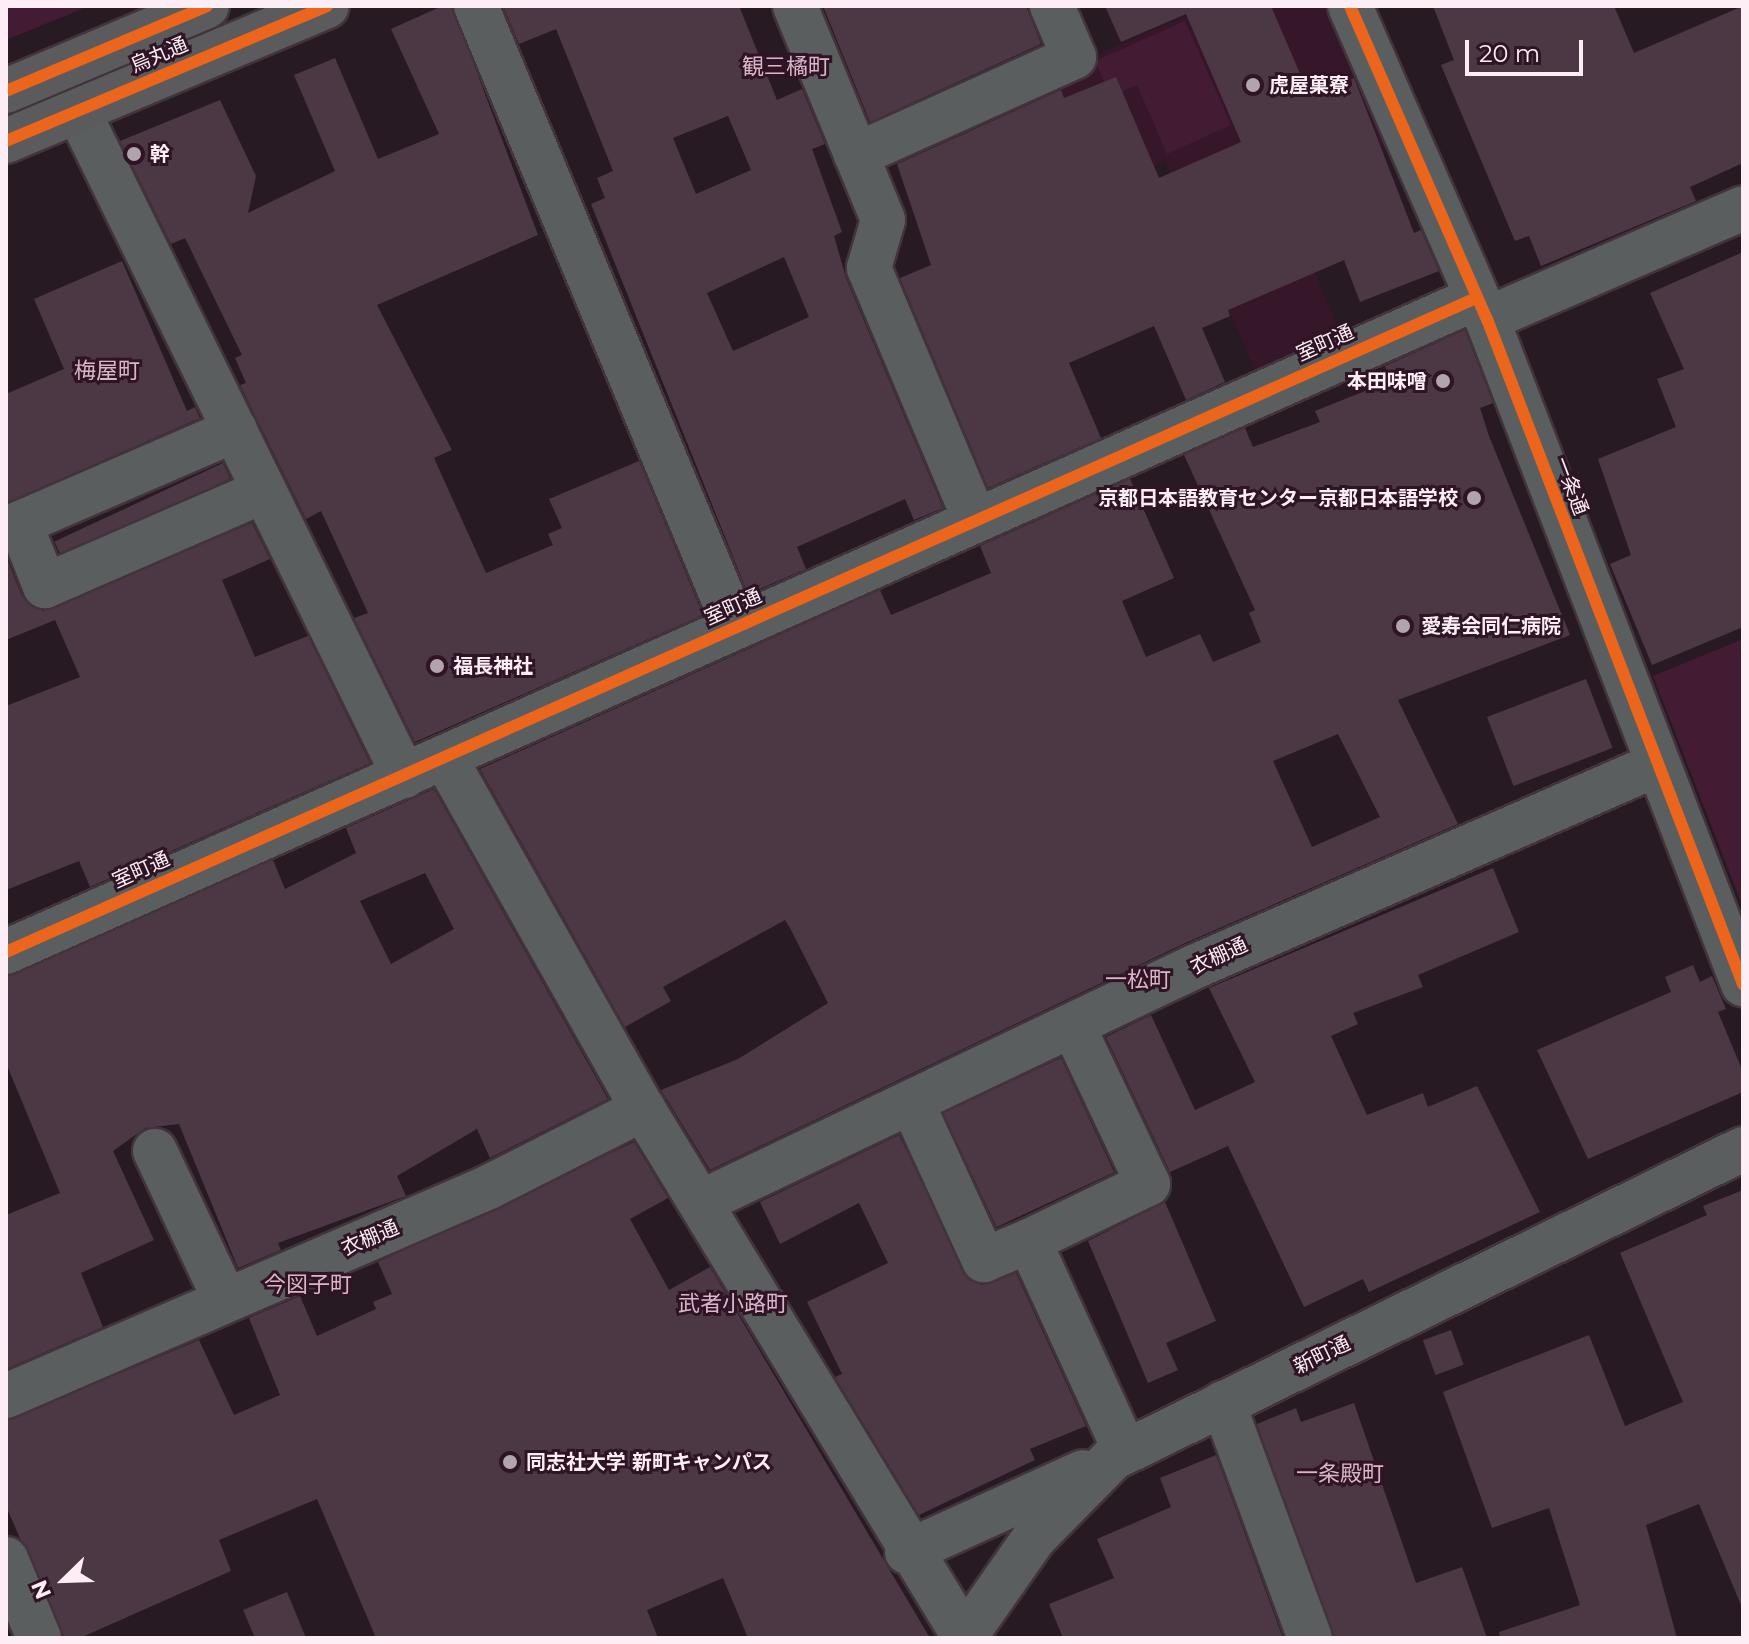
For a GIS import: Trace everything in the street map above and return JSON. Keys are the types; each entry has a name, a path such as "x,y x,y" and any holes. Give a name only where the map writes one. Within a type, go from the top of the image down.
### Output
{"highway":[{"name":"烏丸通","path":"6,91 207,6"},
{"name":"烏丸通","path":"6,141 327,6"}],"street":[{"path":"476,6 735,627"},
{"path":"795,6 883,220 869,268 975,520"},
{"path":"856,155 1074,57 1052,6"},
{"name":"一条通","path":"1350,6 1481,309 1743,984"},
{"path":"78,111 404,776"},
{"name":"室町通","path":"6,952 975,520 1481,309 1743,208"},
{"path":"235,430 20,523 45,586 263,491"},
{"path":"445,758 643,1109 907,1552 965,1638"},
{"name":"衣棚通","path":"701,1202 1073,1026 1656,765"},
{"path":"912,1103 984,1260 1029,1241 1148,1184 1073,1026"},
{"name":"衣棚通","path":"6,1396 489,1187 643,1109"},
{"name":"新町通","path":"965,1638 1034,1538 1119,1455 1743,1149"},
{"path":"155,1151 225,1300"},
{"path":"907,1552 1119,1455 1029,1241"},
{"path":"1223,1403 1310,1638"},
{"path":"6,1559 39,1638"}],"shaded area":[{"path":"6,6 89,6 6,40"},
{"path":"1209,6 1329,6 1392,144 1336,170 1305,250 1343,339 1257,375 1165,161 1070,201 1022,87"},
{"path":"1185,21 1231,125 1167,154 1137,85 1111,97 1095,61"},
{"path":"1743,639 1743,907 1653,676"}],"building":[{"path":"442,6 452,6 538,235 377,305 452,450 434,458 486,573 553,545 548,534 562,528 549,499 639,461 703,615 415,742 354,618 368,613 321,511 306,519 240,385 246,383 235,358 242,355 185,238 171,244 120,141 220,100 256,176 248,213 335,171 294,75 335,58 378,159 439,134 391,29"},
{"path":"503,6 739,6 777,100 802,89 825,144 812,149 842,232 834,236 846,278 943,508 914,520 905,499 797,547 806,569 748,594 591,204 605,198 597,178 613,171 556,29 519,44","holes":["728,116 751,170 696,194 673,138","784,257 809,317 733,351 707,293"]},
{"path":"823,6 1026,6 1041,44 870,122"},
{"path":"1105,6 1271,6 1310,97 1354,78 1414,233 1421,230 1439,271 1360,302 1344,260 1228,310 1230,316 1202,328 1225,382 1186,400 1154,326 1069,363 1101,438 988,488 900,278 931,265 897,164 1061,90 1064,98 1116,77 1159,178 1241,142 1186,14 1121,42"},
{"path":"1433,6 1614,6 1634,53 1743,6 1743,163 1690,187 1696,201 1541,266 1529,236 1515,241 1441,65 1454,60"},
{"path":"1743,252 1743,627 1652,665 1610,564 1631,555 1598,459 1676,427 1657,379 1684,369 1650,293"},
{"path":"122,261 187,411 195,407 200,418 6,503 6,394 64,369 34,299"},
{"path":"1465,330 1493,403 1480,408 1489,436 1570,635 1398,700 1458,824 1183,944 710,1170 661,1090 738,1059 828,1003 790,928 785,920 663,987 671,1001 625,1027 480,769 880,590 891,615 991,573 980,546 1130,479 1174,578 1122,601 1146,657 1200,634 1213,662 1261,642 1249,613 1255,610 1184,455 1245,428 1253,447 1320,422 1315,411 1390,381 1385,366","holes":["1338,734 1380,817 1312,847 1273,761"]},
{"path":"223,463 230,478 62,557 54,542"},
{"path":"252,523 270,559 222,580 255,657 308,636 370,763 90,887 79,861 6,890 6,706 80,677 55,620 6,640 6,556 22,596 43,611"},
{"path":"1586,679 1613,748 1514,786 1487,717"},
{"path":"434,789 608,1099 490,1158 477,1129 397,1176 406,1196 278,1243 281,1250 238,1268 179,1124 145,1128 113,1151 154,1240 81,1273 103,1327 6,1369 6,1215 60,1193 6,1063 6,977 273,860 285,889 356,853 346,828","holes":["425,873 454,929 391,964 360,901"]},
{"path":"1493,868 1519,932 1418,975 1423,987 1353,1013 1358,1024 1331,1036 1367,1115 1423,1093 1428,1107 1477,1086 1540,1212 1369,1292 1363,1279 1304,1307 1228,1146 1170,1172 1106,1037 1151,1015 1195,1110 1255,1082 1209,988"},
{"path":"1693,965 1700,982 1712,976 1726,1009 1718,1012 1743,1072 1743,1092 1588,1159 1537,1050 1671,992 1665,977"},
{"path":"1061,1058 1114,1172 996,1227 943,1113"},
{"path":"899,1135 969,1280 982,1285 1016,1273 1086,1426 1030,1449 1035,1460 919,1515 835,1377 842,1374 807,1302 888,1263 859,1203 780,1244 760,1202"},
{"path":"634,1142 668,1198 630,1219 669,1290 710,1267 930,1638 748,1638 723,1578 647,1610 658,1638 376,1638 317,1499 219,1540 231,1571 80,1638 63,1638 6,1506 6,1421 199,1340 234,1415 280,1395 249,1318 300,1296 317,1336 376,1309 373,1302 392,1294 378,1262"},
{"path":"1743,1190 1743,1610 1699,1504 1646,1525 1677,1638 1500,1638 1499,1632 1580,1605 1549,1508 1492,1528 1443,1392 1589,1335 1625,1426 1683,1402 1620,1253 1707,1215 1703,1206"},
{"path":"1165,1202 1216,1321 1166,1343 1178,1370 1148,1383 1088,1241"},
{"path":"1451,1330 1464,1365 1435,1375 1423,1340"},
{"path":"1354,1403 1416,1583 1462,1567 1487,1638 1334,1638 1257,1424 1296,1408 1301,1422"},
{"path":"1216,1455 1283,1638 1063,1638 1049,1604 1114,1578 1097,1539 1171,1507 1160,1478"},
{"path":"287,1592 306,1638 255,1638 243,1610"}],"cycle path":[{"path":"6,91 207,6"},
{"path":"6,141 327,6"},
{"path":"1350,6 1487,319 1743,984"},
{"path":"6,952 1476,298"}],"place":[{"name":"虎屋菓寮","path":"1253,85"},
{"name":"幹","path":"134,154"},
{"name":"本田味噌","path":"1443,381"},
{"name":"京都日本語教育センター京都日本語学校","path":"1474,498"},
{"name":"愛寿会同仁病院","path":"1403,626"},
{"name":"福長神社","path":"437,666"},
{"name":"同志社大学 新町キャンパス","path":"510,1462"}],"district":[{"name":"観三橘町","path":"786,67"},
{"name":"梅屋町","path":"107,371"},
{"name":"一松町","path":"1138,980"},
{"name":"今図子町","path":"308,1285"},
{"name":"武者小路町","path":"733,1304"},
{"name":"一条殿町","path":"1340,1474"}]}
